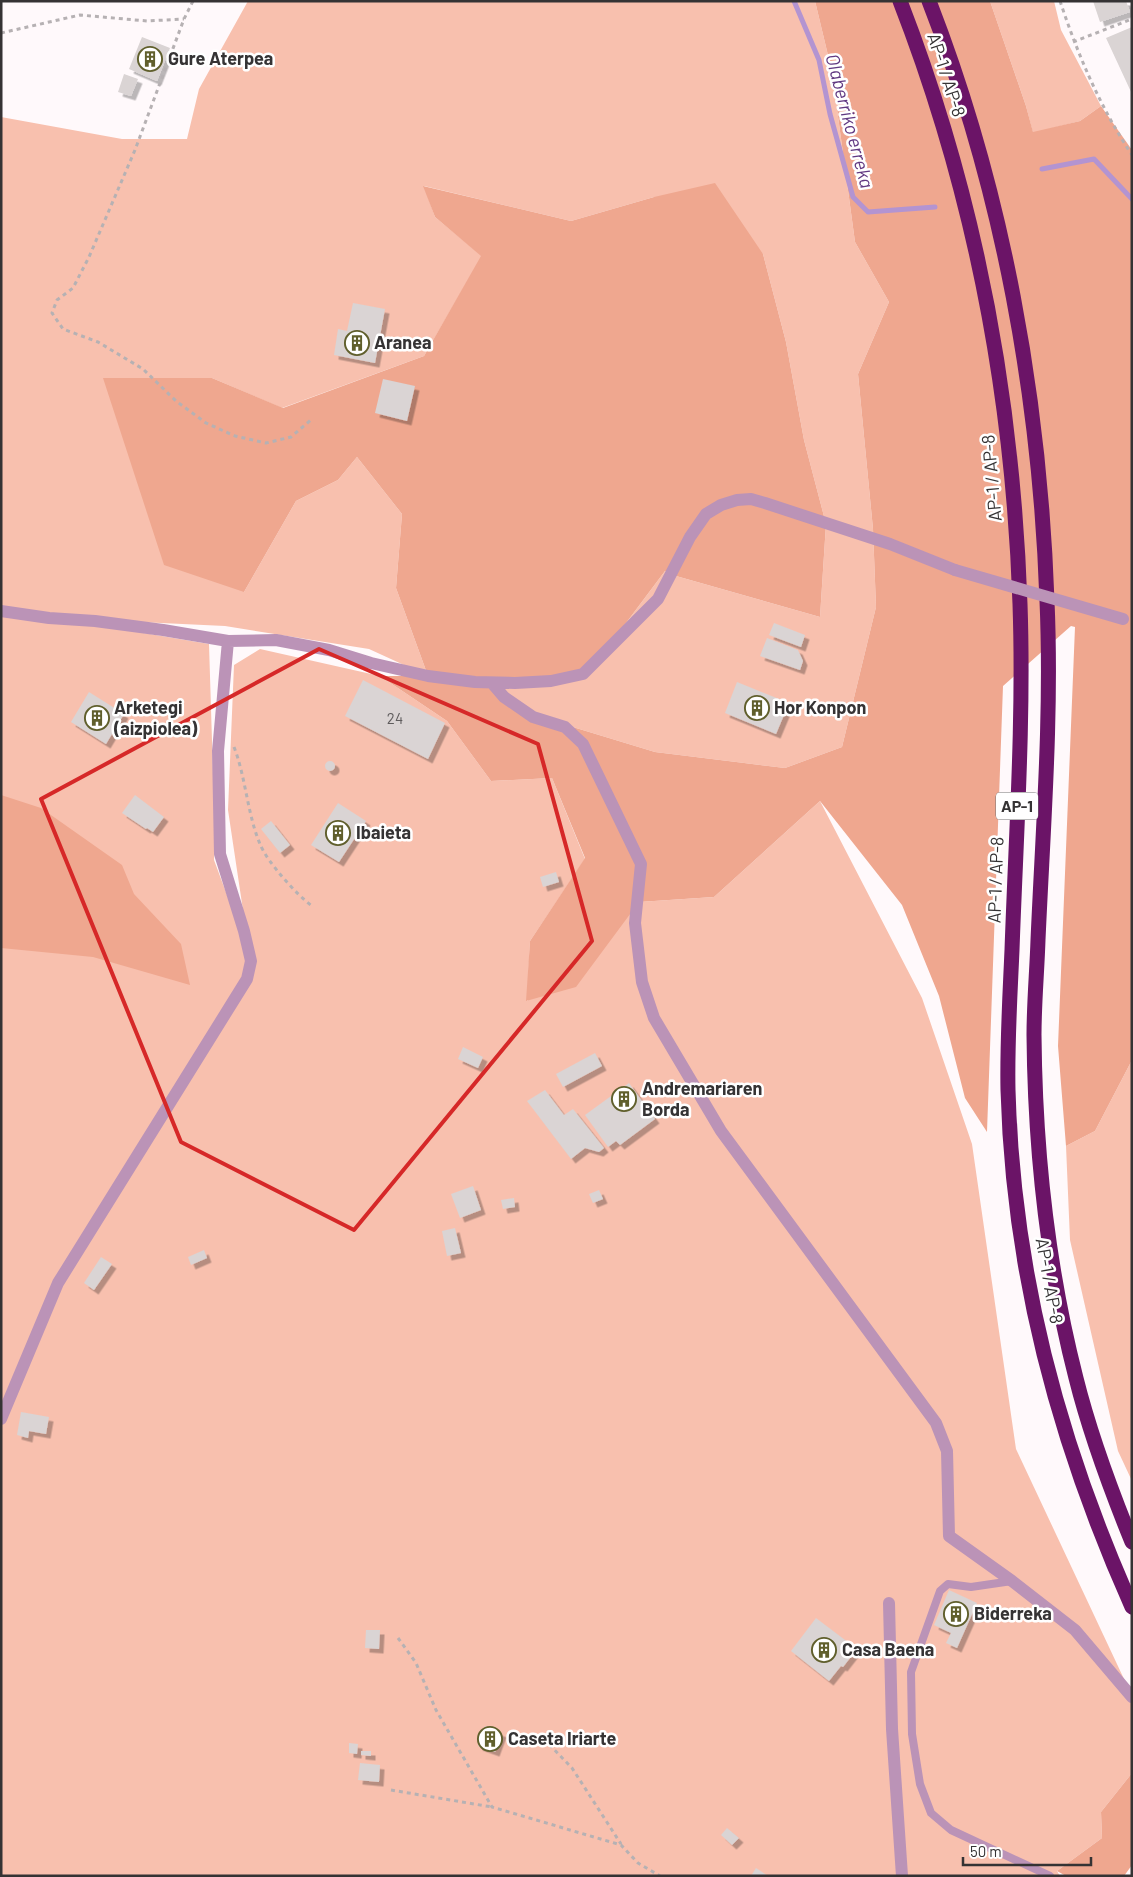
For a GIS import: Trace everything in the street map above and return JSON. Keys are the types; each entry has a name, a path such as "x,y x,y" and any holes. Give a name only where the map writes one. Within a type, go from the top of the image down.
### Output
{"highway":[{"name":"AP-1 / AP-8","path":"900,1 934,96 969,220 996,347 1012,476 1020,605 1020,735 1008,1090 1017,1209 1038,1328 1054,1395 1087,1500 1132,1607"},
{"name":"AP-1 / AP-8","path":"929,1 959,88 994,214 1010,287 1031,407 1044,538 1048,669 1047,735 1034,1031 1038,1148 1052,1264 1076,1379 1112,1491 1132,1542"}],"street":[{"path":"1,611 163,630 228,641 276,640 329,650 371,663 428,676 474,682 551,681 583,674 658,599 690,537 706,514 721,505 738,500 752,499 890,544 955,570 1127,619"},
{"path":"1,1419 58,1282 247,979 251,960 220,854 218,751 228,641"},
{"path":"492,683 504,697 527,713 533,717 565,726 583,744 641,864 635,924 642,982 654,1018 721,1131 936,1423 947,1451 949,1536 1012,1581 1075,1630 1132,1697"},
{"path":"889,1603 892,1729 902,1876"}],"lane":[{"path":"1012,1581 971,1587 948,1584 940,1591 911,1672 912,1734 920,1784 931,1813 950,1830 1050,1876"}],"path":[{"path":"193,1 184,19 135,150 89,257 73,288 57,300 52,313 63,329 98,342 143,368 184,406 206,423 235,436 266,443 291,437 312,419"},
{"path":"1060,1 1073,42 1094,90 1130,148 1132,155"},
{"path":"1,33 80,15 147,21 184,19"},
{"path":"1073,42 1132,19"},
{"path":"219,732 233,746 240,764 250,814 260,846 282,876 312,906"},
{"path":"398,1638 416,1663 436,1710 492,1807"},
{"path":"513,1734 541,1736 572,1768 621,1845 638,1863 660,1876"},
{"path":"391,1790 492,1807 621,1845"}],"highlighted area":[{"path":"319,649 538,744 592,941 354,1230 181,1142 41,799"}],"shaded area":[{"path":"248,1 815,1 832,72 855,242 889,302 858,374 873,529 876,607 842,747 785,768 655,752 530,714 497,685 596,663 665,571 676,576 820,617 826,524 804,440 786,342 763,254 654,197 571,221 424,186 435,217 482,256 424,356 282,408 212,378 244,592 296,501 338,480 357,457 402,514 396,588 428,676 369,649 225,626 55,618 209,644 214,860 250,957 228,810 234,665 260,649 380,676 447,721 491,781 552,778 585,859 530,941 527,1001 639,902 714,897 820,801 922,998 972,1144 1016,1449 1132,1696 1132,1773 1101,1812 1102,1838 1057,1871 1060,1876 1,1876 1,117 122,139 187,139 199,89"},
{"path":"815,1 990,1 1033,132 1080,121 1101,106 1132,150 1132,1060 1095,1131 1066,1146 1058,1046 1075,627 1071,626 1003,686 987,1132 965,1098 939,996 902,905 820,801 714,897 639,902 576,987 526,1001 530,941 585,858 552,778 491,781 447,721 380,676 428,676 396,588 402,514 357,457 338,480 296,501 244,592 164,565 103,378 212,378 283,408 424,356 481,256 435,217 423,186 571,221 654,197 715,183 763,254 786,342 804,440 826,524 820,617 676,576 665,571 596,663 551,681 497,685 530,714 655,752 785,768 842,747 876,607 873,529 858,374 889,302 855,242 832,72"},
{"path":"990,1 1054,1 1061,30 1101,106 1080,121 1033,133 1026,106"},
{"path":"1,795 41,808 122,865 134,894 181,944 190,985 93,957 1,948"},
{"path":"1132,1060 1132,1481 1118,1451 1070,1240 1066,1146 1095,1131"},
{"path":"1132,1773 1132,1865 1124,1876 1066,1876 1057,1871 1102,1838 1101,1812"}],"building":[{"path":"1093,1 1126,1 1130,12 1100,22"},
{"path":"1132,27 1132,94 1106,38"},
{"name":"Gure Aterpea","path":"142,37 170,48 157,81 129,69"},
{"path":"124,74 138,79 131,96 118,92"},
{"name":"Aranea","path":"353,303 385,309 375,363 334,355 338,329 347,331"},
{"path":"383,379 415,386 407,421 375,413"},
{"path":"774,623 805,635 801,647 769,635"},
{"path":"767,638 798,650 803,661 800,670 760,656"},
{"path":"363,680 445,723 428,759 345,716"},
{"name":"Hor Konpon","path":"737,682 789,703 776,734 725,713"},
{"name":"Arketegi (aizpiolea)","path":"89,692 124,714 106,744 71,722"},
{"path":"328,761 332,761 335,766 334,770 328,771 325,768 325,764"},
{"path":"135,795 164,817 153,832 122,813"},
{"name":"Ibaieta","path":"338,803 366,821 339,862 311,845"},
{"path":"271,821 290,845 280,853 261,829"},
{"path":"556,872 559,882 543,887 540,877"},
{"path":"463,1047 483,1057 478,1068 458,1059"},
{"path":"595,1053 602,1066 563,1087 556,1074"},
{"name":"Andremariaren Borda","path":"629,1083 655,1119 620,1145 616,1141 608,1147 585,1115"},
{"path":"545,1090 564,1115 573,1109 604,1148 599,1152 585,1148 571,1159 527,1101"},
{"path":"473,1186 481,1210 460,1218 451,1194"},
{"path":"599,1190 603,1199 593,1203 589,1194"},
{"path":"514,1198 515,1207 503,1209 501,1200"},
{"path":"455,1228 461,1253 447,1256 442,1231"},
{"path":"204,1250 207,1258 191,1265 188,1257"},
{"path":"101,1257 112,1264 94,1290 84,1283"},
{"path":"21,1412 49,1417 46,1434 29,1431 28,1438 17,1435"},
{"name":"Biderreka","path":"949,1590 977,1603 957,1648 946,1643 951,1633 934,1625"},
{"name":"Casa Baena","path":"816,1618 857,1649 829,1681 791,1651"},
{"path":"366,1630 380,1630 379,1649 365,1648"},
{"name":"Caseta Iriarte","path":"485,1726 502,1733 495,1752 478,1746"},
{"path":"349,1743 358,1744 357,1754 349,1753"},
{"path":"361,1751 371,1751 371,1756 361,1755"},
{"path":"360,1763 380,1765 379,1782 358,1780"},
{"path":"727,1828 739,1838 732,1845 721,1835"},
{"path":"756,1868 768,1876 751,1876"}],"waterway":[{"name":"Olaberriko erreka","path":"794,1 819,60 830,114 853,197 868,212 935,207"},
{"name":"Olaberriko erreka","path":"1042,169 1094,159 1132,199"}],"place":[{"name":"Gure Aterpea","path":"150,59"},
{"name":"Aranea","path":"357,343"},
{"name":"Hor Konpon","path":"757,708"},
{"name":"Arketegi (aizpiolea)","path":"97,718"},
{"name":"Ibaieta","path":"338,833"},
{"name":"Andremariaren Borda","path":"624,1099"},
{"name":"Biderreka","path":"956,1614"},
{"name":"Casa Baena","path":"824,1650"},
{"name":"Caseta Iriarte","path":"490,1739"}]}
